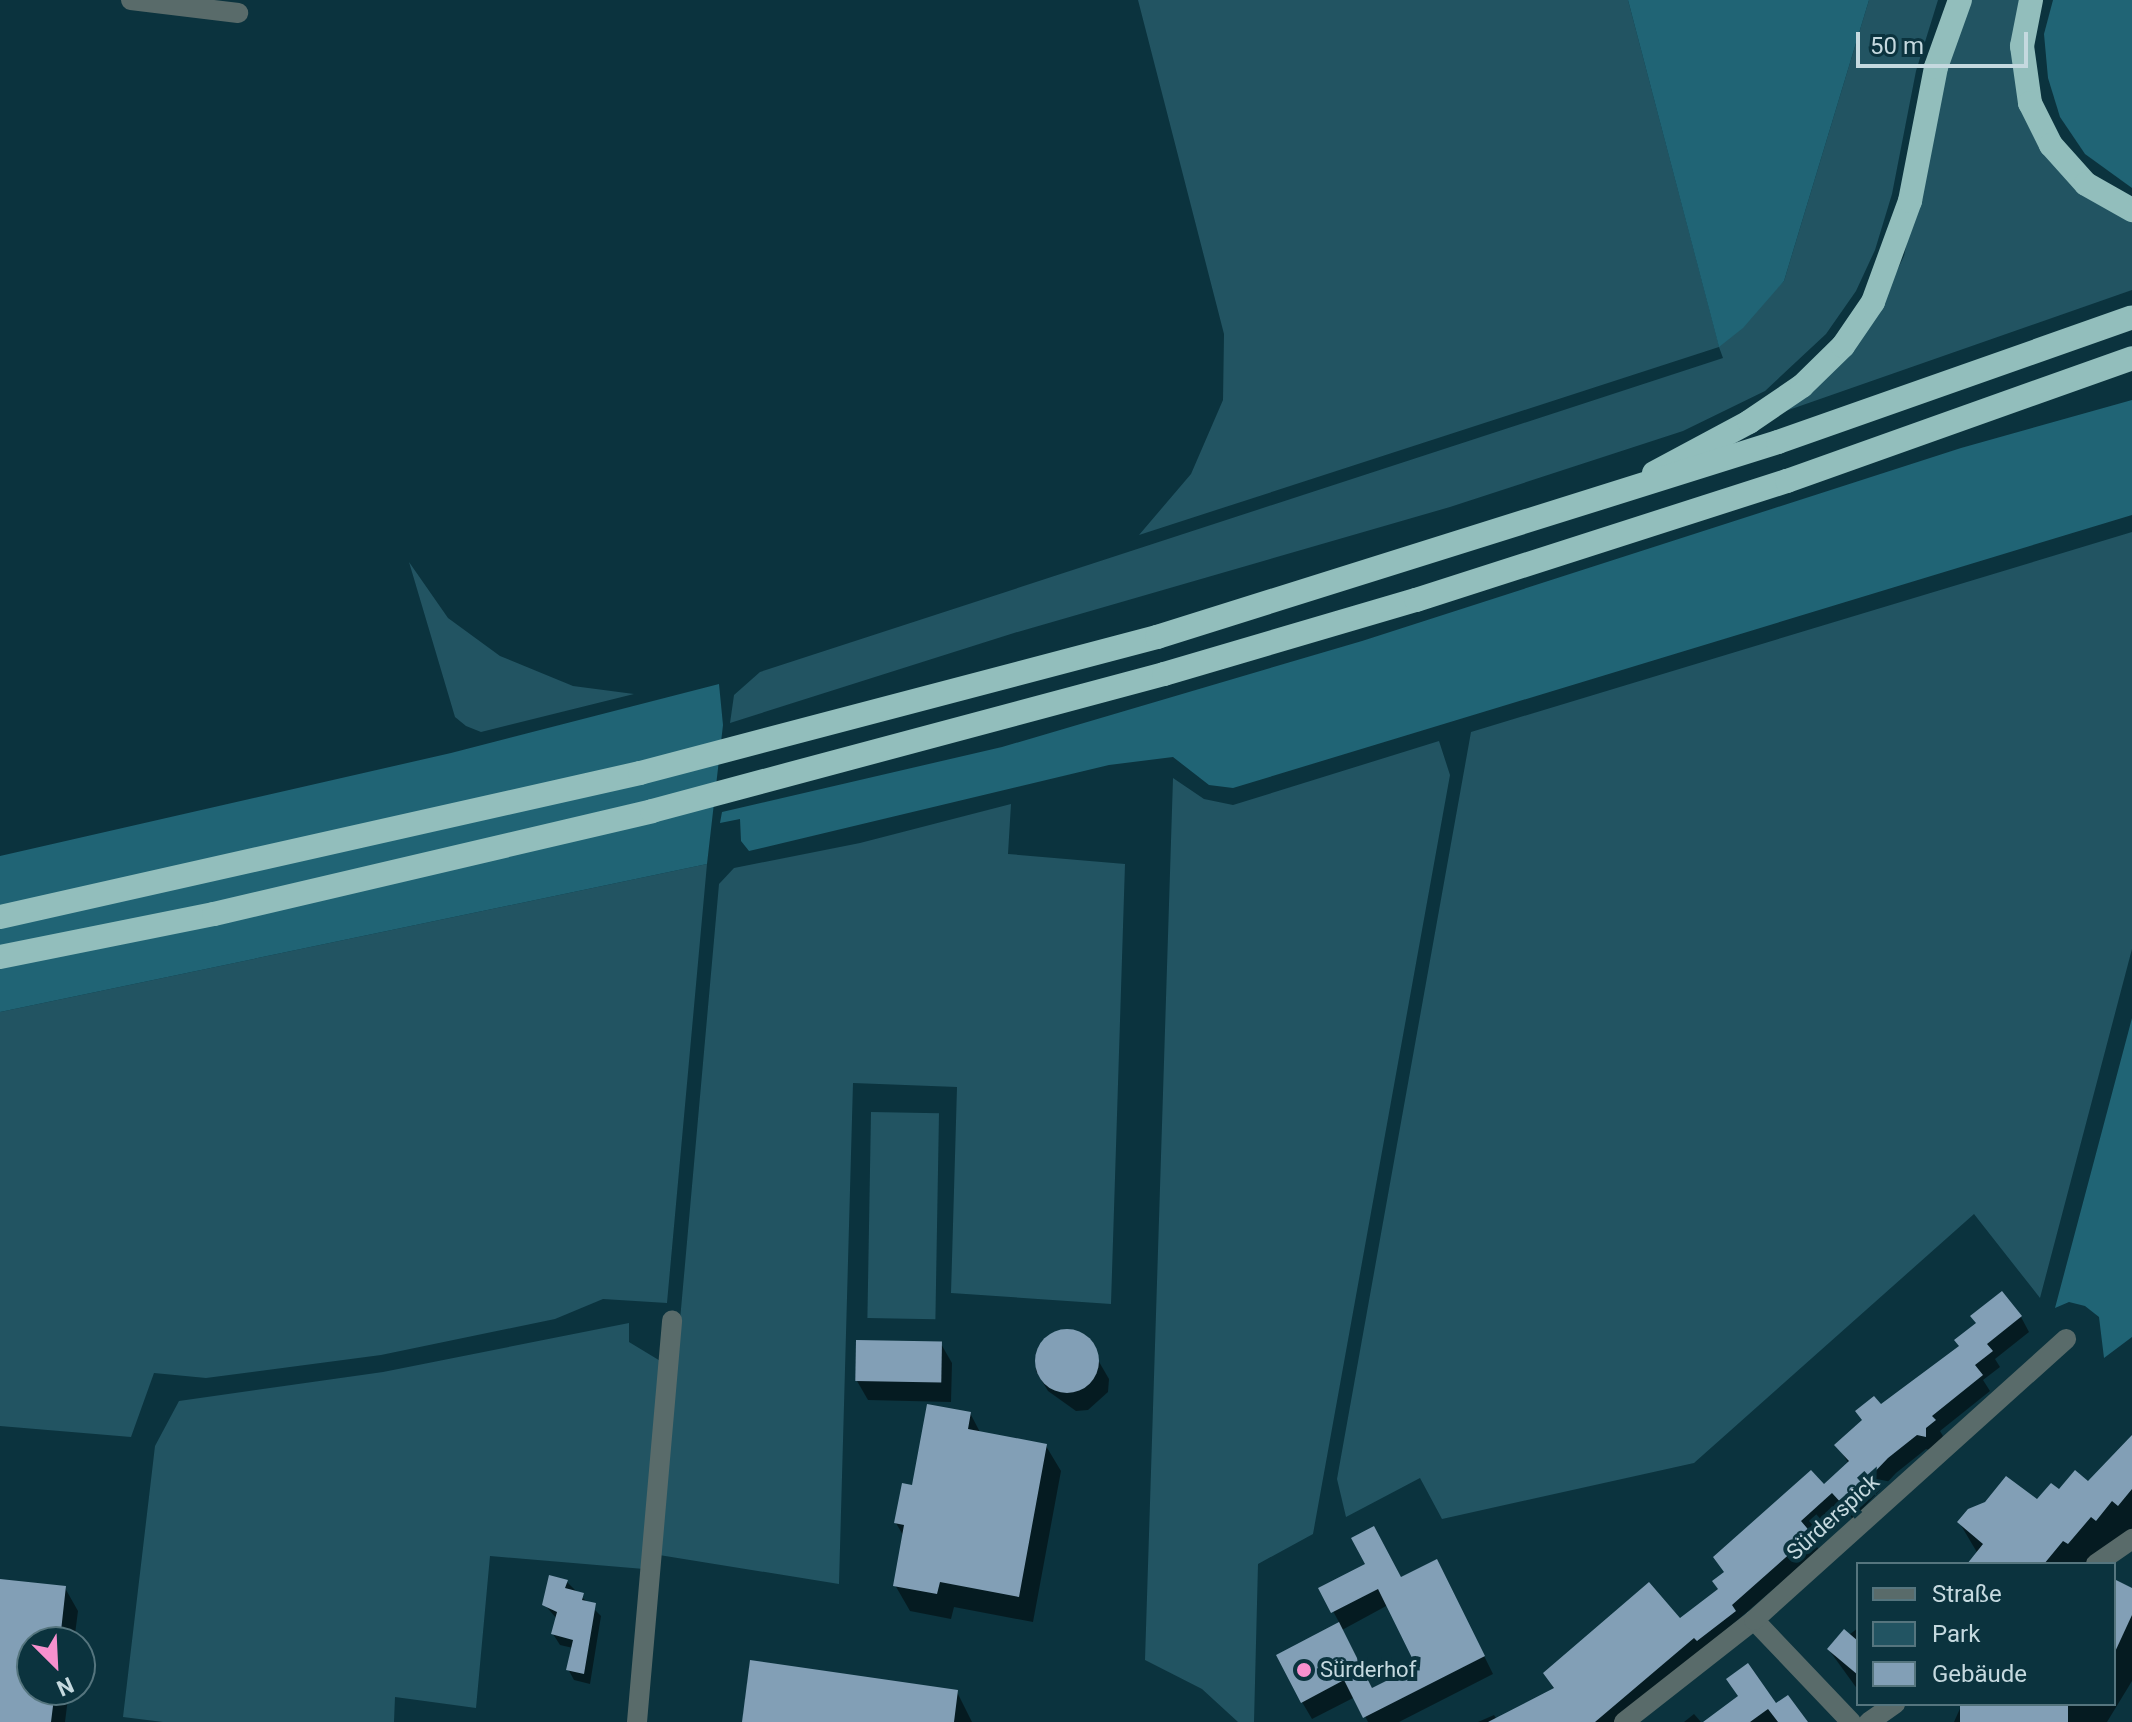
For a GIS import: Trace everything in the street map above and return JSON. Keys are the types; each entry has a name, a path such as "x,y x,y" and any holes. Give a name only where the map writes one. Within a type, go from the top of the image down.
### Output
{"highway":[{"path":"1623,493 1802,386 1843,346 1866,313 1897,244 1936,67 1960,0"},
{"path":"2031,0 2022,46 2030,103 2051,145 2086,184 2132,210"},
{"path":"0,917 640,773 1142,641 1623,493 2132,317"},
{"path":"0,957 214,914 652,811 1416,600 1787,481 2132,358"}],"street":[{"path":"131,0 238,13"},
{"path":"637,1722 672,1321"},
{"name":"Sürderspick","path":"1624,1722 1754,1620 2066,1339"},
{"path":"2099,1562 2132,1539"},
{"path":"1754,1620 1851,1722"},
{"path":"1869,1722 1892,1706"}],"green space":[{"path":"1138,0 1628,0 1719,346 1784,281 1869,0 1938,0 1916,71 1892,194 1875,250 1856,291 1826,334 1765,391 1683,431 1450,507 1014,633 730,723 734,695 760,672 1723,358 1719,347 1139,535 1191,474 1223,400 1224,334"},
{"path":"1970,0 2025,0 2020,95 2132,219 2132,290 1780,413 1881,304 1904,256 1944,75"},
{"path":"2132,532 2132,949 2040,1298 1974,1214 1694,1463 1442,1519 1420,1478 1346,1517 1337,1479 1471,732"},
{"path":"409,562 448,618 500,656 573,686 634,694 481,732 466,726 455,717"},
{"path":"1439,741 1450,775 1313,1534 1258,1564 1254,1722 1238,1722 1202,1689 1145,1660 1173,778 1204,799 1233,805"},
{"path":"1011,804 1008,854 1125,864 1111,1304 951,1293 957,1087 853,1083 839,1584 659,1555 719,884 734,868 860,843"},
{"path":"707,864 667,1303 603,1299 555,1319 381,1355 206,1378 154,1373 131,1437 0,1426 0,1012"},
{"path":"871,1112 939,1113 935,1319 867,1318"},
{"path":"629,1323 629,1342 662,1362 644,1569 490,1556 476,1708 395,1697 394,1722 163,1722 123,1717 155,1446 179,1401 383,1372"}],"shaded area":[{"path":"1628,0 1869,0 1784,281 1743,328 1719,347"},
{"path":"2053,0 2132,0 2132,188 2085,154 2060,117 2048,78 2044,34"},
{"path":"2132,400 2132,515 1233,788 1209,785 1173,757 1109,765 749,851 741,841 740,819 720,823 722,812 1002,747 1362,641 1961,448"},
{"path":"719,684 723,725 707,864 0,1012 0,856 451,753"},
{"path":"2132,1018 2132,1337 2104,1358 2099,1317 2085,1306 2069,1302 2055,1308"}],"building":[{"path":"2002,1291 2022,1316 1987,1344 1993,1351 1975,1365 1983,1375 1932,1416 1936,1420 1926,1428 1926,1437 1917,1435 1888,1458 1843,1505 1832,1493 1801,1521 1812,1534 1732,1605 1736,1611 1697,1641 1694,1638 1595,1722 1488,1722 1554,1688 1543,1673 1649,1582 1680,1618 1718,1589 1712,1581 1724,1572 1713,1557 1811,1470 1824,1484 1849,1461 1834,1445 1862,1420 1855,1411 1874,1396 1881,1404 1959,1346 1954,1340 1976,1323 1970,1316"},
{"path":"1067,1329 1090,1338 1099,1361 1090,1384 1067,1393 1044,1384 1035,1361 1044,1338"},
{"path":"856,1340 942,1342 941,1382 855,1381"},
{"path":"927,1404 971,1412 968,1429 1047,1444 1019,1597 940,1582 937,1594 893,1586 904,1525 894,1523 902,1483 912,1485"},
{"path":"2132,1435 2132,1489 2118,1506 2112,1501 2096,1521 2091,1517 2068,1544 2063,1541 2046,1562 1969,1562 1983,1544 1957,1522 1968,1509 1985,1502 2006,1476 2037,1499 2051,1483 2059,1489 2075,1470 2088,1481"},
{"path":"1374,1526 1401,1577 1437,1559 1485,1656 1363,1718 1344,1680 1301,1703 1276,1655 1339,1622 1372,1688 1416,1666 1378,1589 1331,1613 1318,1588 1365,1564 1351,1538"},
{"path":"549,1575 568,1580 565,1588 584,1593 582,1600 596,1603 584,1674 566,1670 573,1640 551,1634 557,1612 542,1605"},
{"path":"0,1579 66,1586 62,1626 16,1626 16,1706 53,1706 51,1722 0,1722"},
{"path":"2116,1580 2132,1588 2132,1615 2116,1650"},
{"path":"1844,1629 1856,1639 1856,1673 1827,1649"},
{"path":"750,1660 958,1690 954,1722 742,1722"},
{"path":"1748,1663 1776,1703 1788,1695 1808,1722 1778,1722 1768,1709 1750,1722 1703,1722 1738,1696 1726,1679"},
{"path":"1960,1706 2068,1706 2068,1722 1960,1722"}],"place":[{"name":"Sürderhof","path":"1304,1670"}]}
